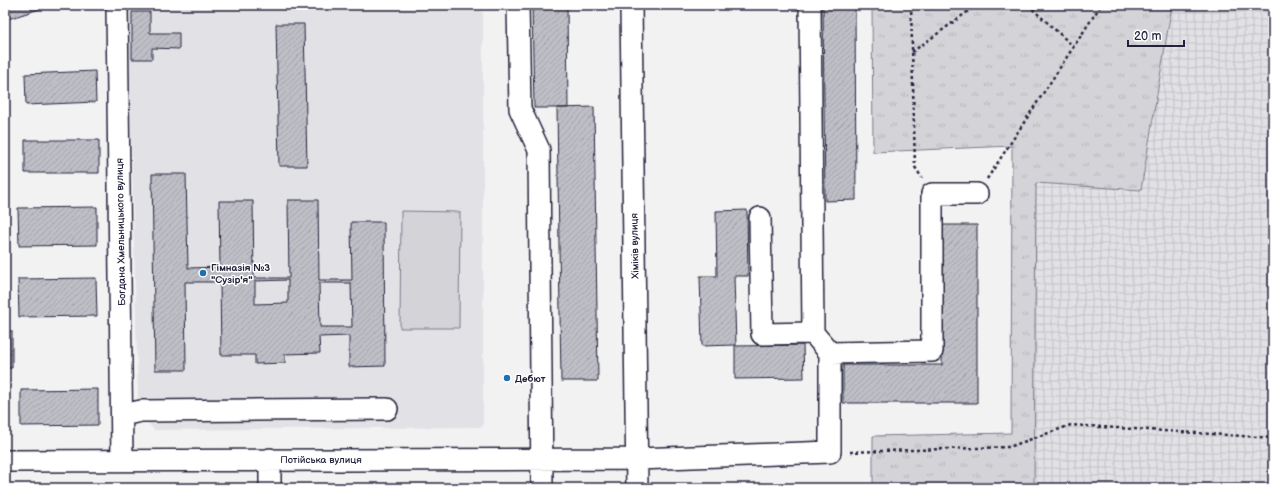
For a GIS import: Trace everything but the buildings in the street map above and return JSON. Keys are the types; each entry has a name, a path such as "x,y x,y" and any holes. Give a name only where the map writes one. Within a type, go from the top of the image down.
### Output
{"street":[{"name":"Богдана Хмельницького вулиця","path":"117,5 122,459"},
{"path":"518,5 520,109 538,150 542,488"},
{"name":"Хіміків вулиця","path":"631,5 637,488"},
{"path":"810,5 813,333 830,353 830,452"},
{"path":"830,353 932,351 932,194 977,194"},
{"path":"760,218 762,334 813,333"},
{"path":"122,415 141,411 387,409"},
{"name":"Потійська вулиця","path":"5,460 637,459 830,452"},
{"path":"270,459 270,488"}],"path":[{"path":"910,5 915,167 932,194"},
{"path":"912,52 977,5"},
{"path":"1028,5 1073,46"},
{"path":"977,194 1101,5"},
{"path":"830,452 1009,447 1071,425 1273,438"}],"shaded area":[{"path":"128,5 474,5 483,13 483,427 154,430 144,419 138,401"},
{"path":"1172,5 1273,5 1273,488 1034,488 1036,182 1141,190"},
{"path":"434,483 434,488 38,488 38,484"}],"green space":[{"path":"872,5 1172,5 1141,190 1036,183 1034,488 873,488 873,436 1011,433 1012,146 873,152"},
{"path":"401,211 460,212 459,328 400,328"}],"place":[{"name":"Гімназія №3 \"Сузір'я\"","path":"203,273"},
{"name":"Дебют","path":"507,378"}]}
